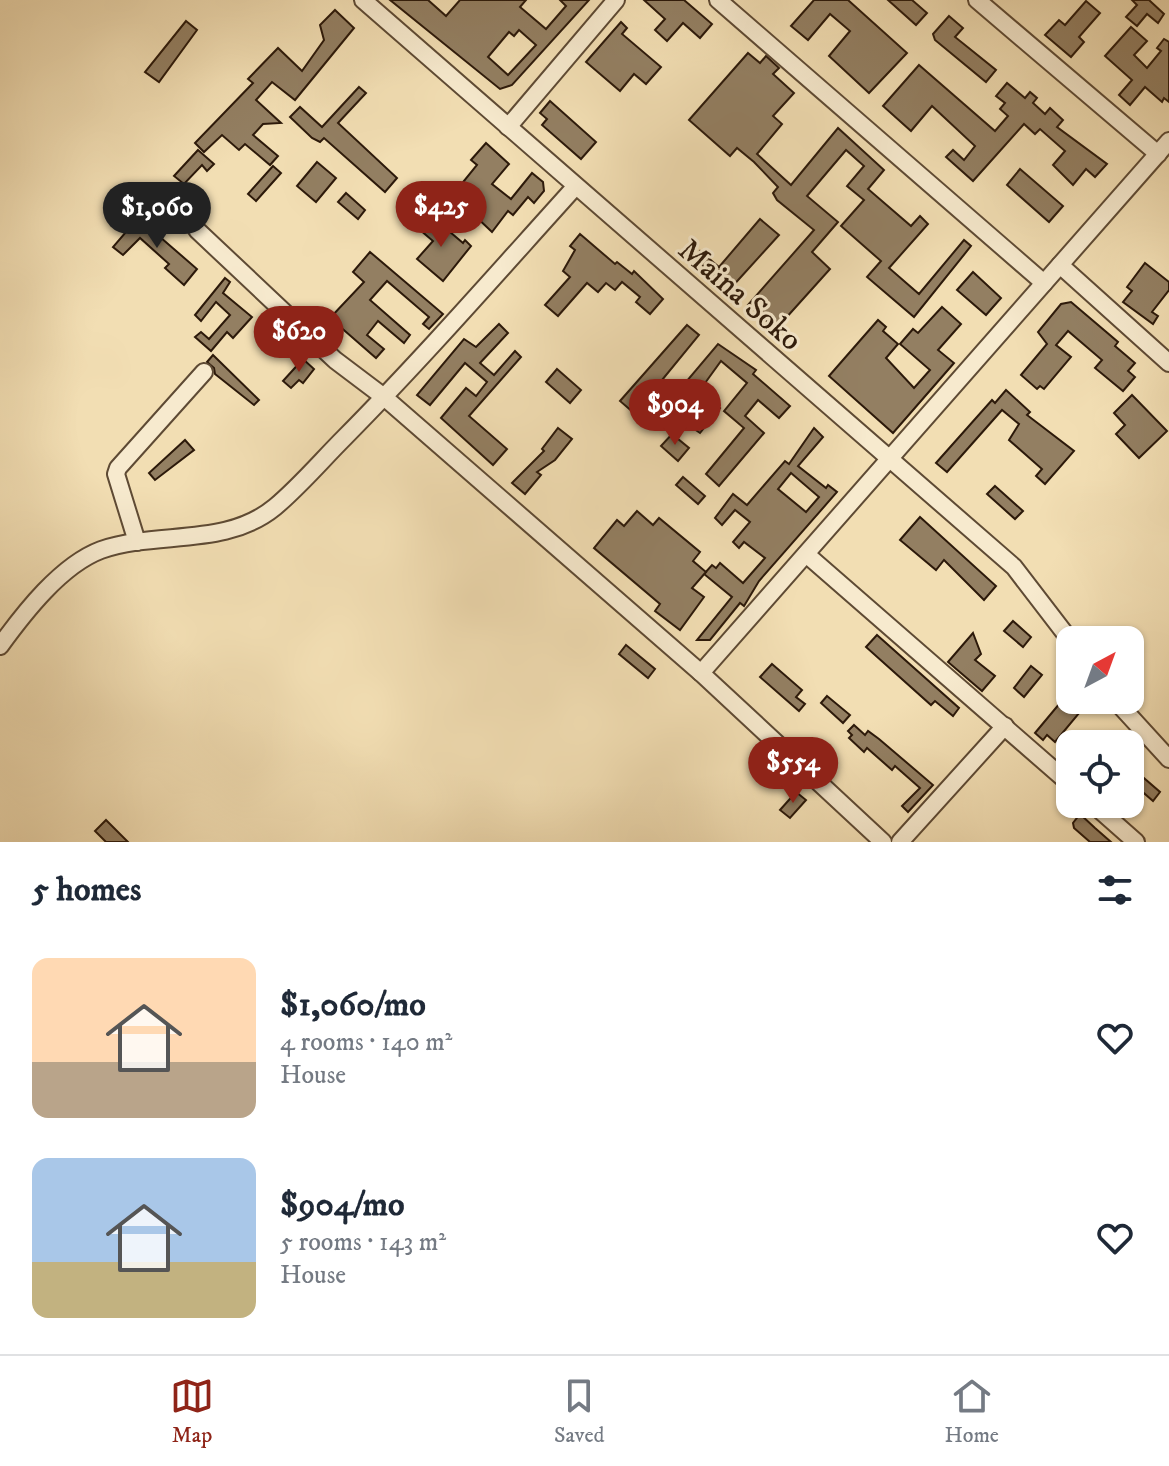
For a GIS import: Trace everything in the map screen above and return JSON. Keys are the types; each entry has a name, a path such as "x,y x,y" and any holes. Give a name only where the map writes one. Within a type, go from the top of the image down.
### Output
{"street":[{"name":"Maina Soko","path":"363,0 1014,567 1059,626"},
{"path":"508,127 616,0"},
{"path":"718,0 1044,283"},
{"path":"701,673 1164,147 977,0"},
{"path":"0,646 80,561 97,551 137,542 209,535 242,526 274,508 384,397 575,187"},
{"path":"197,230 335,360 384,397 701,673 883,842"},
{"path":"1060,265 1169,363"},
{"path":"137,542 116,474 118,468 204,372"},
{"path":"806,554 1056,772"},
{"path":"1128,714 1169,759"},
{"path":"900,842 1005,726"},
{"path":"1109,818 1136,842"}],"building":[{"path":"390,0 428,0 446,16 460,0 526,0 520,7 546,29 566,6 560,0 589,0 512,85 500,89","holes":["519,30 536,45 508,75 488,57 509,32 514,36"]},
{"path":"644,0 684,0 712,24 700,38 683,23 667,41 655,30 665,19"},
{"path":"814,0 848,0 907,53 869,93 829,56 850,31 830,14 808,40 791,26"},
{"path":"888,0 912,0 927,13 916,25"},
{"path":"1132,0 1149,0 1164,14 1158,23 1147,14 1137,26 1126,17 1137,5"},
{"path":"1086,1 1100,13 1079,37 1084,42 1071,57 1045,35 1059,20 1065,25"},
{"path":"335,10 354,28 295,100 272,82 256,100 281,123 263,124 253,135 278,156 270,165 245,144 239,150 222,135 204,152 195,143 253,83 248,79 278,48 302,71 324,40 320,25"},
{"path":"949,16 963,28 955,37 996,70 986,82 935,40 933,34"},
{"path":"186,21 197,30 159,82 145,72"},
{"path":"621,22 627,28 622,34 661,67 646,84 634,74 620,91 586,62"},
{"path":"1131,27 1147,41 1134,55 1147,68 1161,51 1157,48 1164,39 1169,42 1169,102 1164,98 1162,102 1145,87 1130,105 1119,95 1132,80 1105,56"},
{"path":"748,53 760,63 766,56 779,68 773,74 794,93 773,116 782,124 757,154 791,185 838,128 884,170 868,189 911,226 920,216 928,224 889,268 919,294 964,240 971,246 914,317 867,277 881,261 841,226 864,200 847,186 864,166 846,150 807,196 838,222 812,252 830,269 776,329 748,305 814,230 777,200 773,193 778,187 754,162 737,148 730,156 689,120"},
{"path":"919,65 995,131 1008,116 1000,109 1005,103 996,96 1007,83 1025,98 1030,92 1037,98 1033,103 1045,114 1050,108 1063,120 1057,127 1107,164 1095,177 1086,169 1073,185 1053,165 1065,151 1040,129 1035,134 1024,124 973,181 946,157 953,150 964,160 975,146 932,106 911,131 883,106"},
{"path":"359,87 366,93 338,123 397,178 385,192 324,138 320,142 312,138 290,117 300,107 322,127"},
{"path":"550,101 596,142 581,159 542,125 547,119 540,113"},
{"path":"486,143 509,164 492,184 511,199 532,173 543,182 544,191 534,203 528,197 513,215 508,211 492,232 471,212 464,221 448,208 458,195 455,192 477,165 471,160"},
{"path":"198,150 214,164 207,171 202,165 184,184 174,176"},
{"path":"317,162 336,178 316,202 297,186"},
{"path":"273,166 281,173 256,201 248,194"},
{"path":"1020,169 1063,206 1049,222 1007,185"},
{"path":"346,193 365,210 358,219 338,202"},
{"path":"430,215 463,243 465,240 471,246 443,281 417,259 433,241 419,229"},
{"path":"138,218 197,269 184,285 165,268 169,264 140,238 123,255 113,247"},
{"path":"760,219 779,235 730,289 694,258 700,251 719,267"},
{"path":"580,234 615,264 617,262 632,274 634,271 663,299 650,314 636,302 640,297 622,282 615,290 606,283 598,292 587,283 558,316 545,305 570,277 563,271 575,250 570,246"},
{"path":"370,252 443,314 429,329 423,324 429,317 387,281 370,300 410,335 404,343 378,321 367,335 384,349 376,358 330,318 364,282 353,272"},
{"path":"1145,263 1169,282 1169,290 1152,312 1158,316 1153,324 1123,302 1132,291 1127,287"},
{"path":"973,272 1001,298 986,315 957,290"},
{"path":"225,278 230,282 223,293 252,317 233,338 227,332 211,351 195,337 201,332 209,339 230,315 216,302 201,321 195,315"},
{"path":"1071,302 1118,342 1115,346 1135,363 1128,371 1135,377 1123,391 1095,368 1102,360 1068,331 1056,345 1071,357 1044,389 1040,386 1037,389 1021,375 1047,344 1038,332 1061,304"},
{"path":"942,307 961,324 938,350 954,363 893,433 829,376 878,320 886,327 883,331 898,344 886,358 914,388 930,370 900,344 913,329 918,333"},
{"path":"499,324 508,333 480,363 494,375 515,351 521,357 469,416 507,449 493,465 441,418 466,388 476,396 487,382 465,363 430,405 417,395 464,339 476,347"},
{"path":"687,325 699,335 653,391 667,403 648,425 620,401"},
{"path":"718,344 756,370 753,374 790,406 779,418 758,400 745,416 764,433 719,486 706,474 744,428 724,411 747,383 721,361 700,390 720,408 700,433 664,408"},
{"path":"213,355 259,400 254,405 215,374 214,368 207,362"},
{"path":"303,359 314,369 303,383 299,380 291,388 283,381"},
{"path":"557,369 581,390 570,403 546,382"},
{"path":"1006,390 1030,412 1027,415 1074,451 1045,484 1036,476 1042,469 1009,440 1019,424 1002,410 947,472 936,463 992,400 995,403"},
{"path":"1132,395 1167,431 1139,458 1116,434 1125,425 1114,413"},
{"path":"558,428 572,439 555,460 537,472 541,475 525,494 512,483 544,451 542,449"},
{"path":"814,428 823,437 798,466 826,488 828,485 837,492 759,581 744,606 740,603 710,640 697,640 732,597 704,574 712,565 716,568 720,563 743,583 765,558 744,542 739,548 733,542 750,522 735,510 722,525 715,518 733,494 747,505 785,461 789,464","holes":["791,473 819,497 806,512 778,489"]},
{"path":"672,434 689,448 678,461 661,446"},
{"path":"185,440 194,450 155,480 149,473"},
{"path":"683,477 705,496 698,504 676,485"},
{"path":"995,486 1023,511 1015,519 987,494"},
{"path":"637,511 653,525 659,518 700,552 693,561 706,572 692,588 704,597 680,630 655,611 660,604 594,548 617,520 624,526"},
{"path":"920,517 996,586 984,600 944,560 936,570 900,540"},
{"path":"1013,621 1031,637 1023,647 1004,631"},
{"path":"973,633 981,654 975,660 995,676 982,691 948,662"},
{"path":"877,635 959,708 953,716 935,701 931,705 866,647"},
{"path":"626,645 655,669 648,678 619,654"},
{"path":"772,664 802,690 796,697 805,704 799,711 760,677"},
{"path":"1031,666 1042,675 1024,697 1014,688"},
{"path":"827,696 850,715 843,723 821,703"},
{"path":"1056,708 1056,714 1078,714 1065,730 1056,730 1055,742 1047,735 1043,740 1035,733"},
{"path":"854,725 865,735 868,731 879,739 933,785 908,812 902,806 920,788 895,766 892,770 867,748 864,752 849,738 852,735 848,731"},
{"path":"1144,778 1160,792 1153,801 1144,793"},
{"path":"796,792 806,800 790,818 780,810"},
{"path":"1077,818 1084,818 1111,842 1090,842 1074,828"},
{"path":"106,820 128,842 106,842 95,831"}]}
